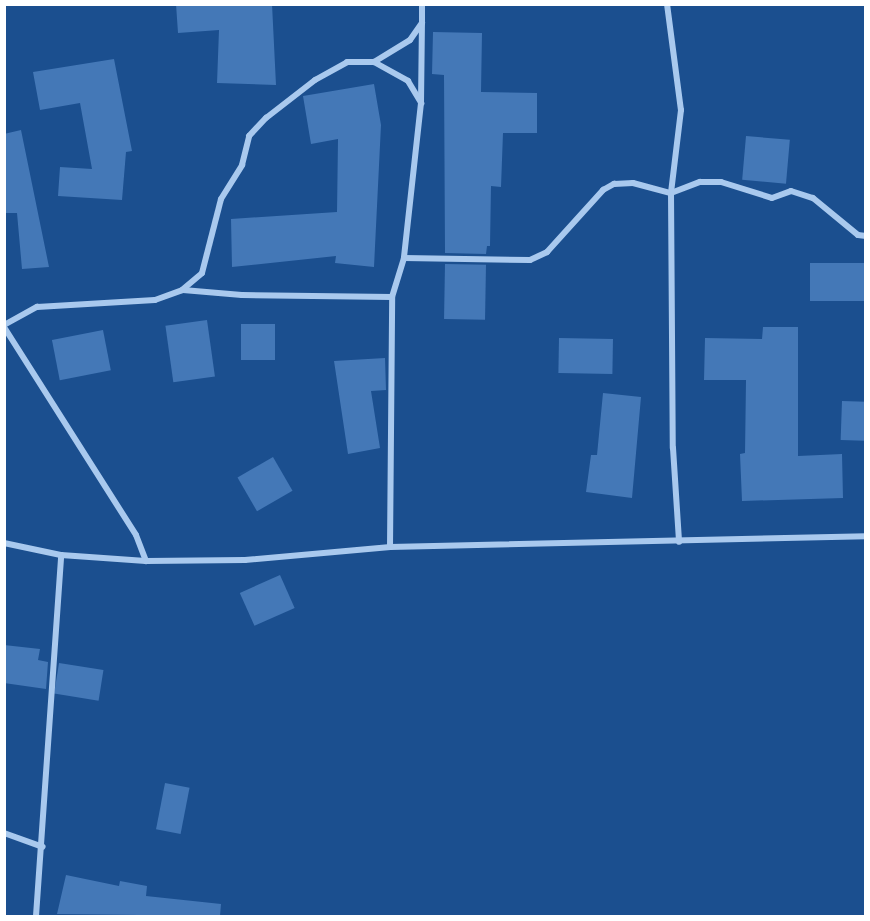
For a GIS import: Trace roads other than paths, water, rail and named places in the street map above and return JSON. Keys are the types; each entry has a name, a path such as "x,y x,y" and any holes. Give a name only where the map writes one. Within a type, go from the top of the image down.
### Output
{"street":[{"path":"390,547 392,297 404,258 421,103 422,4"},
{"path":"667,4 681,110 671,193 673,448 679,542"},
{"path":"374,63 410,40 422,23"},
{"path":"146,561 136,535 4,326 37,307 155,300 183,290 202,273 221,199 242,165 249,136 266,118 323,76 347,62 374,63 408,81 421,103"},
{"path":"404,258 530,260 547,252 603,190 614,183 633,183 671,193 700,182 721,182 772,198 791,192 813,198 858,235 866,236"},
{"path":"183,290 242,296 392,297"},
{"path":"4,543 61,555 146,561 245,560 390,547 866,536"},
{"path":"36,916 43,847 61,555"},
{"path":"4,833 43,847"}]}
